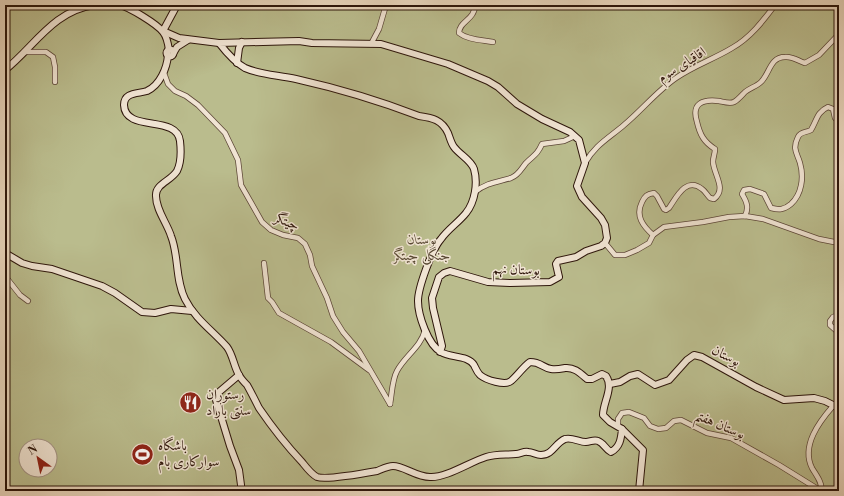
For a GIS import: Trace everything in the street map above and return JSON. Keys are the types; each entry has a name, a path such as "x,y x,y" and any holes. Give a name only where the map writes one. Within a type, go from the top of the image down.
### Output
{"street":[{"path":"5,70 52,24 75,11 94,5"},
{"path":"120,5 126,6 135,11 163,31 188,40 218,43 299,41 312,43 381,44 448,64 488,81 498,87 517,104 575,136 579,140 585,163 577,186 582,197 601,218 605,225 607,232 605,243 615,255 625,255 649,243 653,235 664,227 745,216 762,219 819,239 839,243"},
{"path":"163,31 177,5"},
{"path":"371,44 379,29 386,5"},
{"path":"475,5 471,17 459,29 459,34 469,38 493,42"},
{"name":"اقاقیای سوم","path":"585,163 597,146 624,126 659,92 676,78 734,47 761,23 775,5"},
{"path":"163,31 167,39 170,52 164,73 147,91 130,95 125,98 124,104 130,117 135,120 150,122 173,130 178,134 180,140 179,165 172,177 159,187 156,192 156,198 157,205 174,243 184,298 192,311 228,349 239,375 259,407 282,439 315,476 324,479 375,471 394,466 420,476 438,477 486,457 499,454 518,454 528,452 541,455 548,454 554,450 560,442 569,438 585,442 595,440 611,452 620,442 620,428"},
{"path":"653,235 647,230 639,215 639,208 645,196 654,193 666,210 684,188 688,186 698,186 703,189 710,198 714,199 720,192 713,162 715,153 714,149 706,144 698,127 694,114 696,106 701,102 706,101 736,102 745,92 761,82 777,58 791,57 805,63 819,55 839,34"},
{"path":"170,52 188,40"},
{"path":"237,63 237,54 242,42"},
{"path":"218,43 237,63 257,73 295,78 342,91 419,116 431,117 441,122 447,131 452,144 474,168 476,180 475,192 467,212 440,239 430,259 418,300 419,309 429,339 434,347 440,352 467,359 473,364 476,372 481,377 504,384 510,381 530,362 538,362 546,368 551,369 575,369 587,379 592,379 602,374 606,376 610,384 603,409 603,415 610,422 620,428 643,450 639,491"},
{"path":"25,52 46,52 53,57 55,82"},
{"name":"چیتگر","path":"164,73 168,84 175,91 186,96 198,105 225,133 238,160 241,184 262,222 271,230 298,238 305,244 310,255 312,266 327,298 333,316 343,332 360,351 390,404 395,374 398,368 418,344 425,329"},
{"path":"745,216 748,210 742,194 744,190 750,189 764,194 771,208 779,210 792,203 797,197 802,182 800,164 795,154 797,138 802,132 811,130 818,114 828,107 833,109 835,118 839,122"},
{"path":"475,192 491,182 512,178 518,175 526,164 539,152 542,144 564,141 575,136"},
{"name":"بوستان نهم","path":"440,352 442,346 432,298 439,277 444,273 450,271 458,272 488,282 550,282 559,277 556,264 558,261 576,257 605,243"},
{"path":"5,253 32,266 52,269 102,286 115,293 142,312 155,312 171,309 192,311"},
{"path":"264,263 268,298 279,313 331,342 370,371"},
{"path":"5,276 20,295 28,302"},
{"path":"839,315 830,320 830,325 839,333"},
{"name":"بوستان","path":"610,384 620,382 630,376 638,374 655,385 669,380 687,360 694,355 702,357 756,387 784,400 814,398 825,401 836,407"},
{"path":"239,375 219,392 216,400 239,470 241,491"},
{"path":"821,491 822,486 810,463 808,454 814,433 821,420 836,407"},
{"name":"بوستان هفتم","path":"620,428 618,419 622,413 629,412 644,418 650,426 658,429 666,428 674,421 681,420 707,433 731,438 821,491"}],"green space":[{"name":"بوستان جنگلی چیتگر","path":"5,5 839,5 839,491 5,491"}],"place":[{"name":"رستوران سنتی باراد","path":"191,403"},
{"name":"باشگاه سوارکاری بام","path":"143,454"}]}
